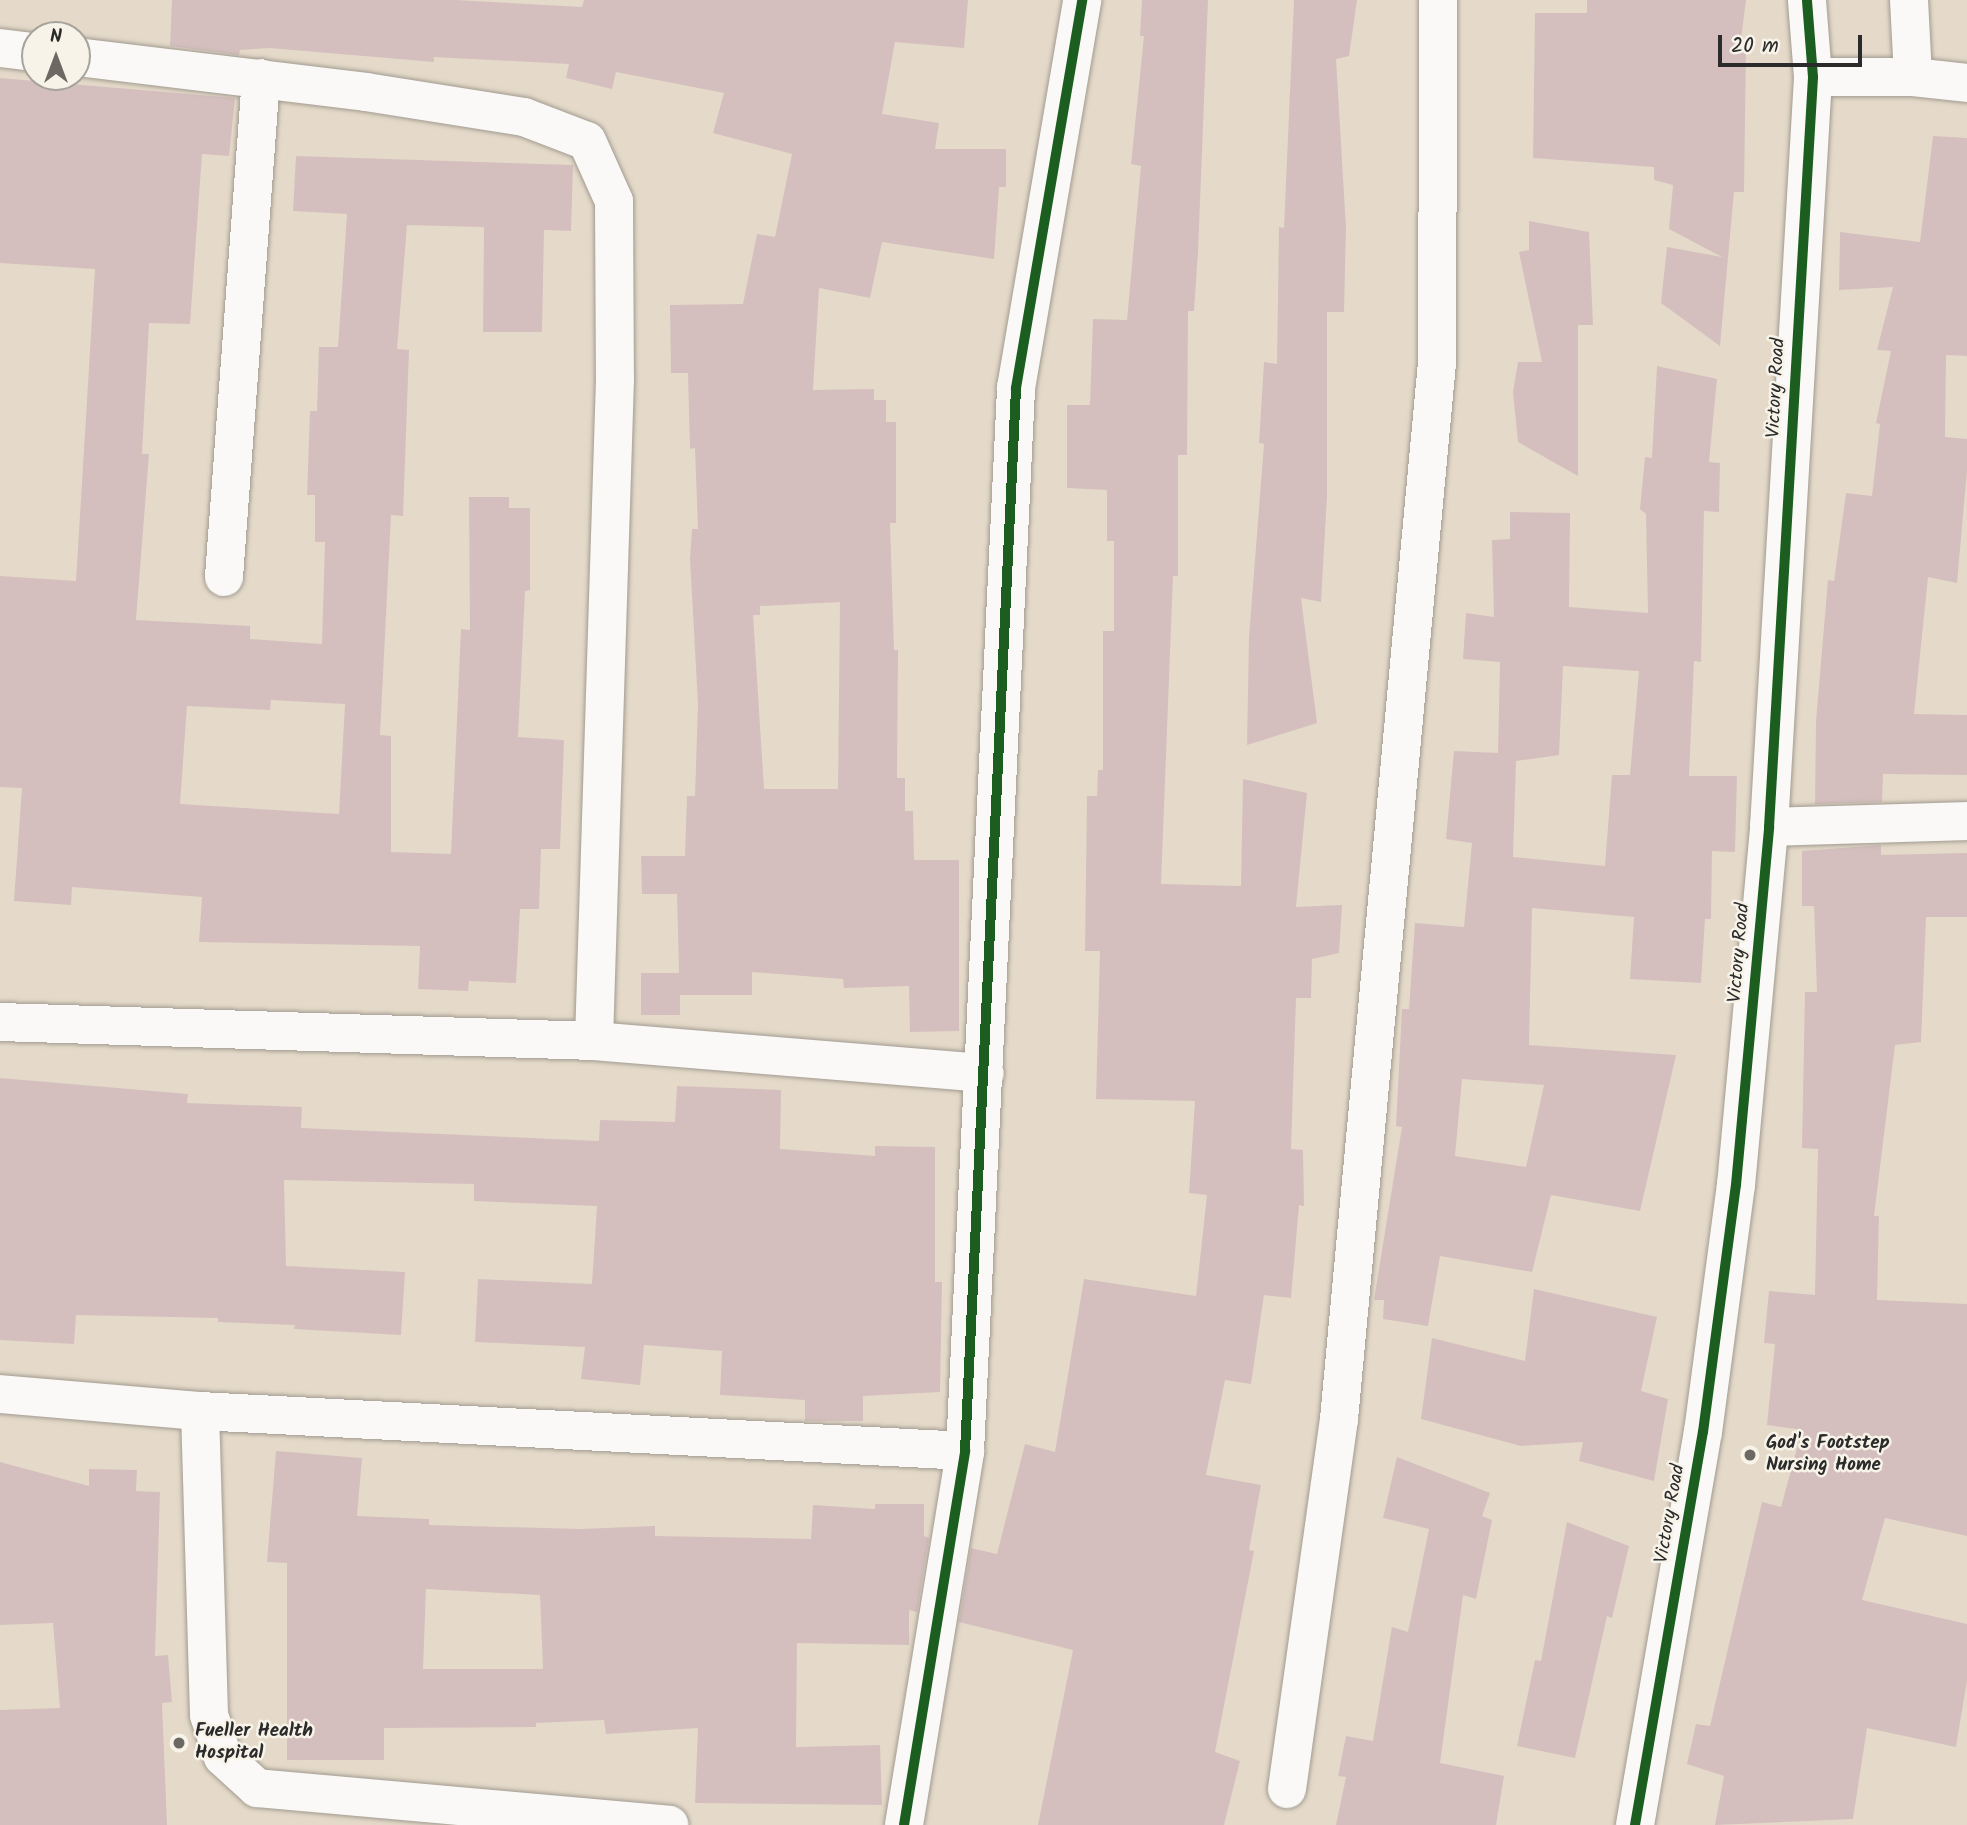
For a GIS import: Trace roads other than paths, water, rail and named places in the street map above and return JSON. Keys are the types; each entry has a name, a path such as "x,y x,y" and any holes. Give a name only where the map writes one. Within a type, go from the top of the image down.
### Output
{"street":[{"path":"904,1825 965,1451 1016,388 1082,0"},
{"path":"1287,1789 1339,1419 1437,362 1438,0"},
{"name":"Victory Road","path":"1635,1825 1716,1336 1736,1185 1769,827 1813,77 1807,0"},
{"path":"1909,0 1913,77"},
{"path":"0,48 21,50"},
{"path":"91,59 261,78 524,117 587,141 614,201 615,379 594,1041"},
{"path":"1813,77 1913,77 1967,83"},
{"path":"224,577 261,78"},
{"path":"1769,827 1967,821"},
{"path":"0,1022 594,1041 985,1073"},
{"path":"0,1394 200,1411 965,1451"},
{"path":"200,1411 209,1715 223,1757 257,1788 669,1825"}],"place":[{"name":"God's Footstep Nursing Home","path":"1750,1455"},
{"name":"Fueller Health Hospital","path":"179,1743"}]}
